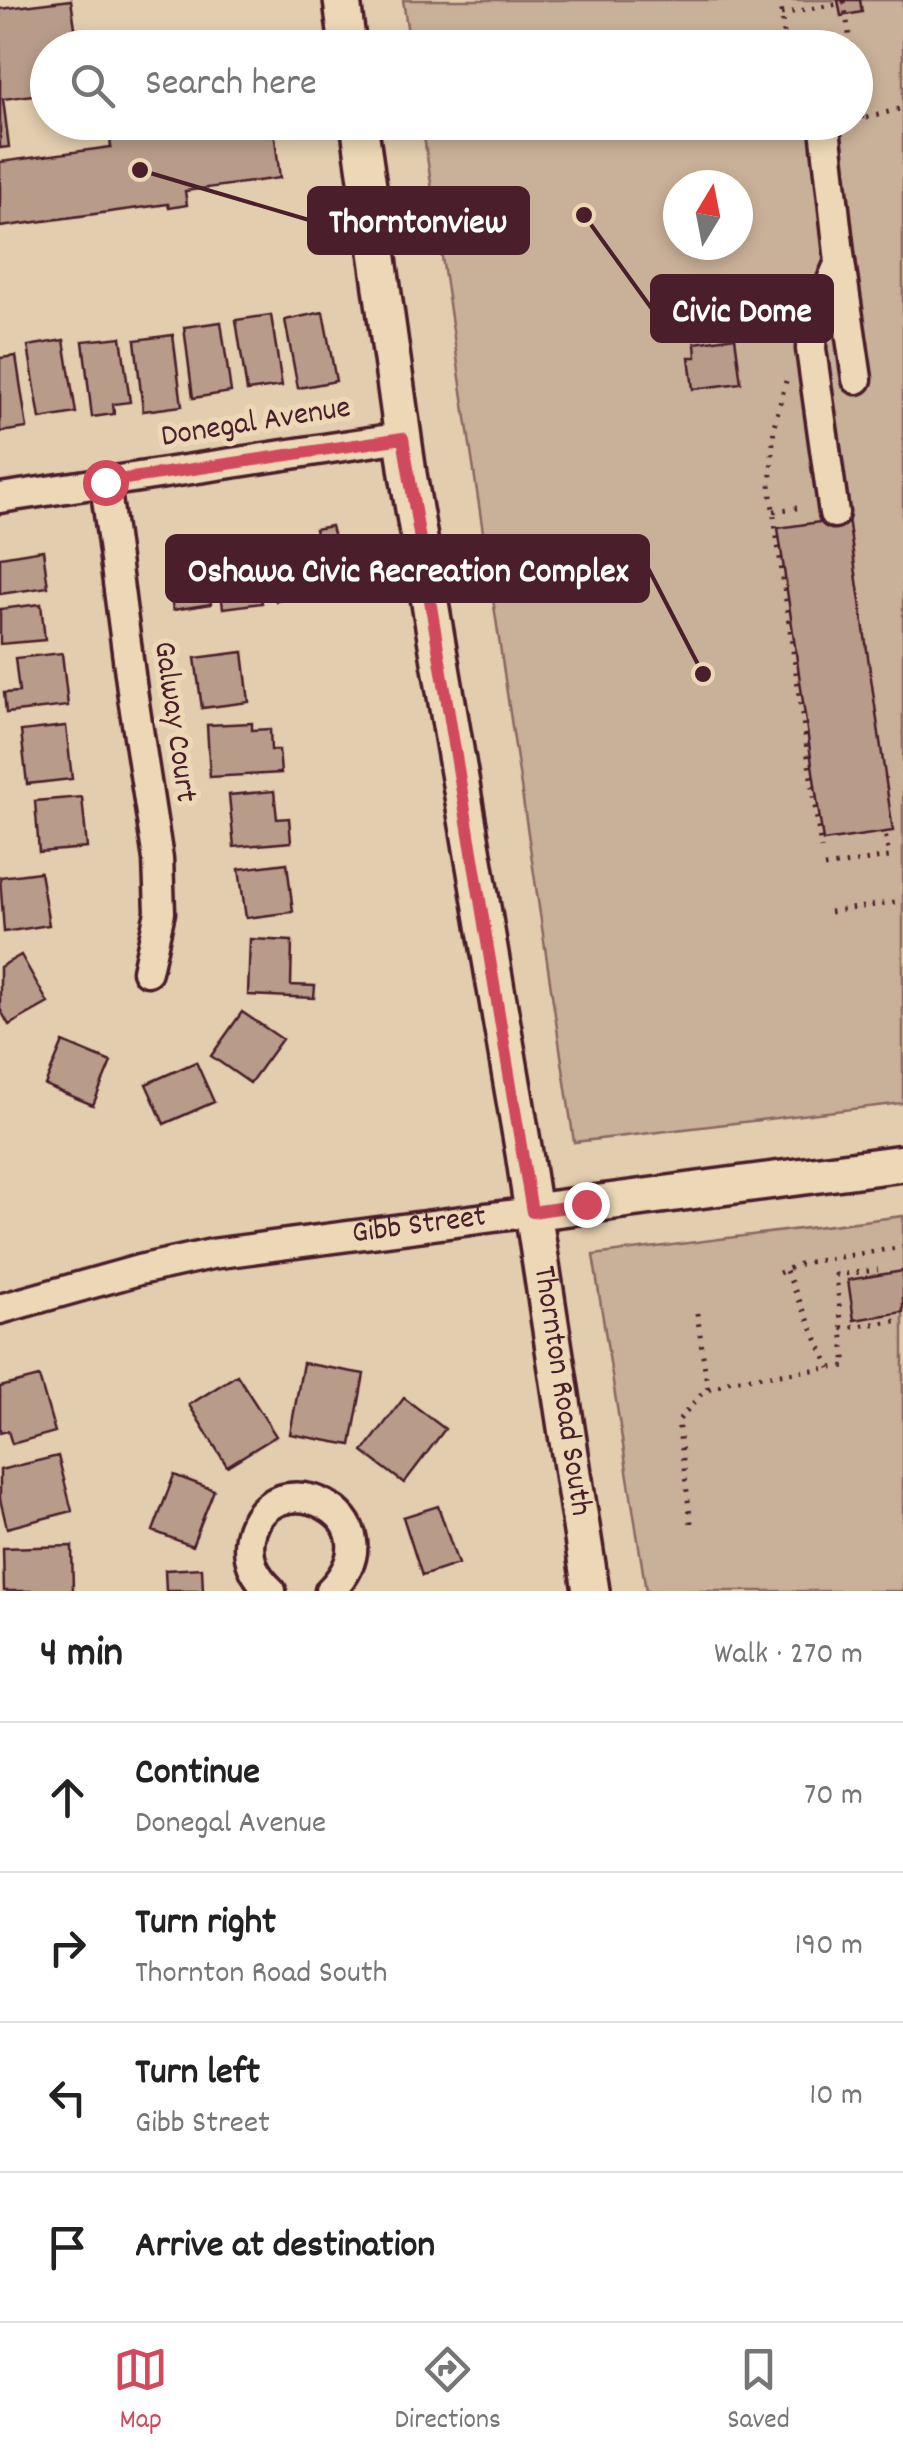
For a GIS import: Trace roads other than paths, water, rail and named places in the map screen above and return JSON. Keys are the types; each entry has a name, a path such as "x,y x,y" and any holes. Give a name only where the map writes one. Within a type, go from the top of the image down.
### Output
{"main road":[{"path":"342,0 346,30"},
{"name":"Thornton Road South","path":"362,140 403,438 591,1591"},
{"name":"Gibb Street","path":"532,1212 903,1163"}],"street":[{"path":"826,140 858,380"},
{"path":"834,513 811,349 812,327 840,262"},
{"name":"Donegal Avenue","path":"0,498 403,438"},
{"name":"Galway Court","path":"105,482 158,859 160,912 146,971"},
{"name":"Gibb Street","path":"0,1308 212,1254 532,1212"},
{"path":"271,1591 258,1579 252,1566 248,1548 252,1528 275,1503 302,1496 328,1504 348,1527 351,1560 344,1577 330,1591"}],"place":[{"name":"Thorntonview","path":"140,170"},
{"name":"Civic Dome","path":"584,215"},
{"name":"Oshawa Civic Recreation Complex","path":"703,674"}]}
